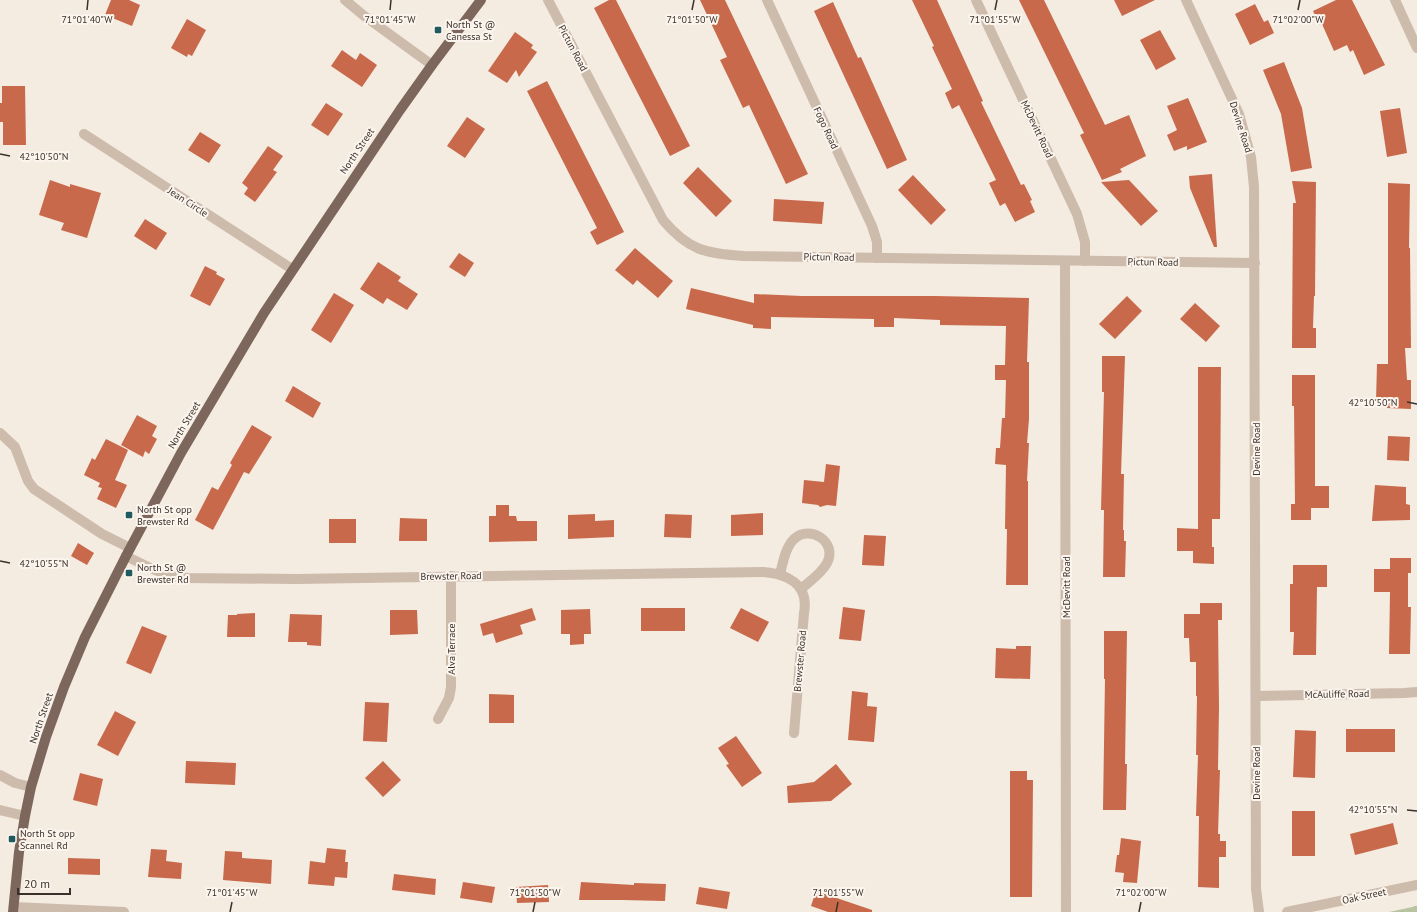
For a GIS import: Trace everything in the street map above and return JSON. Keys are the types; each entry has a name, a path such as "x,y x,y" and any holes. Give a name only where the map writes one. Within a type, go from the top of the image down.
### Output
{"main road":[{"name":"North Street","path":"14,909 19,852 25,816 31,787 46,737 64,687 85,637 128,552 181,453 264,313 292,269 432,65 482,0"}],"street":[{"path":"345,0 363,15 432,65"},
{"name":"Pictun Road","path":"548,0 657,209 664,220 680,237 698,249 718,255 744,256 1255,263"},
{"name":"Fogo Road","path":"767,0 872,226 877,242 877,258"},
{"name":"McDevitt Road","path":"976,0 1077,214 1085,242 1085,261"},
{"name":"Devine Road","path":"1186,0 1244,128 1248,143 1254,187 1256,889 1259,912"},
{"path":"1395,0 1417,48"},
{"name":"Jean Circle","path":"84,134 292,269"},
{"name":"McDevitt Road","path":"1065,261 1066,912"},
{"name":"Brewster Road","path":"0,433 15,447 28,481 34,489 157,572 177,577 289,579 763,572 780,574 795,582 801,589 804,596 804,613 794,733"},
{"path":"780,574 786,552 794,539 805,533 821,537 830,549 828,562 823,570 801,589"},
{"name":"Alva Terrace","path":"438,719 449,698 451,687 451,576"},
{"name":"McAuliffe Road","path":"1256,696 1396,694 1417,692"},
{"path":"0,775 15,783 31,787"},
{"path":"0,810 25,816"},
{"name":"Oak Street","path":"1287,912 1332,907 1417,886"},
{"path":"14,909 124,912"}],"green space":[{"path":"1417,906 1417,912 1389,912"}],"building":[{"path":"111,0 129,0 140,5 132,26 105,15"},
{"path":"609,0 616,0 690,146 670,156 594,8"},
{"path":"700,0 725,0 808,174 786,184 749,105 743,108 720,60 727,57"},
{"path":"912,0 937,0 983,101 981,102 1021,185 1024,184 1032,200 1030,201 1035,212 1015,222 1005,203 1000,206 989,183 996,180 959,105 952,109 945,93 952,89 932,47 934,46"},
{"path":"1019,0 1044,0 1105,125 1129,115 1146,156 1120,169 1122,172 1102,180 1080,135 1084,133"},
{"path":"1114,0 1155,0 1122,16"},
{"path":"1336,0 1352,0 1385,65 1364,75 1353,50 1350,52 1347,45 1334,51 1322,24 1320,25 1313,11"},
{"path":"833,2 858,58 861,57 907,160 887,169 814,11"},
{"path":"1255,4 1264,22 1268,20 1274,33 1250,45 1235,14"},
{"path":"187,19 206,30 192,56 188,54 187,57 171,48"},
{"path":"1160,30 1176,59 1156,70 1140,40"},
{"path":"515,32 533,45 531,48 537,52 519,77 516,70 507,83 488,71"},
{"path":"342,50 356,60 360,53 377,65 362,87 331,66"},
{"path":"1284,62 1302,108 1312,168 1291,172 1281,114 1263,70"},
{"path":"547,81 624,232 597,245 590,232 597,228 527,91"},
{"path":"2,86 25,86 26,145 3,145 3,122 0,122"},
{"path":"1188,98 1207,142 1187,150 1187,146 1174,151 1167,135 1177,130 1167,106"},
{"path":"326,103 343,114 328,136 311,125"},
{"path":"1400,108 1407,153 1387,157 1380,111"},
{"path":"467,117 485,129 465,158 447,146"},
{"path":"200,132 221,145 209,163 188,150"},
{"path":"268,146 283,156 273,170 277,172 255,202 244,194 248,188 242,183"},
{"path":"698,167 732,201 716,217 683,183"},
{"path":"1212,174 1217,247 1214,247 1190,188 1189,176"},
{"path":"913,175 946,210 931,225 898,190"},
{"path":"50,180 70,187 70,184 101,193 87,238 61,230 64,223 39,215"},
{"path":"1129,180 1158,211 1141,226 1101,182"},
{"path":"1292,181 1316,182 1315,296 1313,328 1316,328 1316,348 1292,348 1293,203 1296,203"},
{"path":"1388,183 1410,184 1409,248 1411,348 1405,348 1407,380 1411,380 1411,409 1387,408 1387,401 1376,401 1377,364 1388,364"},
{"path":"774,199 824,202 822,224 773,221"},
{"path":"145,219 167,233 156,250 134,236"},
{"path":"635,248 673,281 658,298 637,280 633,285 615,270"},
{"path":"459,253 474,263 465,277 449,267"},
{"path":"378,262 401,277 398,281 418,294 407,310 387,298 383,304 360,289"},
{"path":"205,266 217,272 216,274 225,279 210,306 190,296"},
{"path":"691,288 754,303 754,294 802,296 1029,298 1027,362 1029,362 1029,419 1027,443 1029,443 1027,481 1028,585 1006,585 1006,465 995,464 996,448 1000,448 1002,418 1005,418 1006,380 995,380 995,365 1005,365 1006,326 940,325 940,320 894,318 894,327 874,327 874,319 771,317 771,329 753,328 753,325 686,309"},
{"path":"334,293 354,305 331,343 311,330"},
{"path":"1127,296 1142,311 1115,339 1099,324"},
{"path":"1195,303 1220,326 1206,342 1180,319"},
{"path":"1102,356 1125,356 1121,474 1124,474 1123,530 1124,541 1126,541 1125,577 1103,577 1104,510 1101,510 1104,392 1102,392"},
{"path":"1198,367 1221,367 1220,519 1212,519 1212,547 1214,547 1214,564 1193,563 1193,551 1177,551 1177,528 1198,529"},
{"path":"1292,375 1315,375 1315,486 1329,486 1329,508 1311,508 1311,520 1291,520 1291,504 1295,504 1294,406 1292,406"},
{"path":"293,386 321,403 313,418 285,401"},
{"path":"137,415 157,426 152,436 157,439 149,454 145,451 143,457 121,445"},
{"path":"252,425 272,437 249,474 244,472 213,530 195,520 212,487 218,490 232,465 230,463"},
{"path":"1388,436 1410,437 1409,461 1387,460"},
{"path":"106,439 128,450 115,480 127,485 116,508 97,499 102,488 98,487 100,483 84,475 92,458 95,460"},
{"path":"826,464 840,466 836,506 827,505 820,507 818,505 802,503 804,480 824,482"},
{"path":"1375,485 1406,487 1406,504 1410,505 1410,520 1372,521"},
{"path":"496,505 509,505 509,516 516,516 517,521 537,521 537,541 489,542 489,516 496,516"},
{"path":"763,513 763,535 731,536 731,515"},
{"path":"595,514 595,521 614,520 614,537 568,539 568,515"},
{"path":"665,514 692,515 691,538 664,537"},
{"path":"400,518 427,519 427,541 399,541"},
{"path":"329,519 356,519 356,543 329,543"},
{"path":"864,535 886,536 884,566 862,565"},
{"path":"78,543 94,553 87,565 71,556"},
{"path":"1390,558 1411,558 1411,573 1408,573 1408,607 1411,607 1410,654 1389,654 1390,592 1374,592 1374,569 1390,569"},
{"path":"1293,565 1327,565 1327,587 1317,587 1316,655 1293,655 1294,632 1290,632 1290,584 1293,584"},
{"path":"1200,603 1222,603 1222,620 1218,620 1218,770 1220,770 1218,834 1220,834 1220,841 1226,841 1226,857 1219,857 1219,888 1198,887 1199,816 1196,816 1198,755 1196,755 1196,662 1190,662 1189,638 1184,638 1184,614 1200,614"},
{"path":"843,607 865,610 861,641 839,639"},
{"path":"532,608 536,620 520,625 523,634 496,643 493,633 483,636 480,624"},
{"path":"641,608 685,608 685,631 641,631"},
{"path":"741,608 769,622 758,642 730,628"},
{"path":"590,609 591,634 584,634 584,644 570,645 570,634 561,634 561,610"},
{"path":"390,610 417,610 418,634 390,635"},
{"path":"255,613 255,637 227,637 228,615"},
{"path":"290,614 322,615 321,646 307,645 307,642 288,642"},
{"path":"142,626 167,636 151,674 126,663"},
{"path":"1104,631 1127,631 1125,764 1127,764 1126,810 1103,810 1105,679"},
{"path":"1016,646 1031,646 1030,679 995,678 996,648 1016,649"},
{"path":"852,691 868,693 867,706 877,707 874,742 848,740"},
{"path":"489,694 514,695 514,723 489,723"},
{"path":"365,702 389,703 387,742 363,741"},
{"path":"115,711 136,722 118,756 97,745"},
{"path":"1346,729 1395,729 1395,752 1346,752"},
{"path":"1295,730 1316,731 1315,778 1293,777"},
{"path":"736,736 762,773 742,787 726,765 729,764 718,748"},
{"path":"186,761 236,763 235,785 185,783"},
{"path":"383,761 401,780 383,797 365,778"},
{"path":"836,764 852,784 831,801 788,803 787,786 814,782"},
{"path":"1010,771 1027,771 1027,780 1033,780 1032,897 1010,897"},
{"path":"80,773 103,779 97,806 73,800"},
{"path":"1292,811 1315,811 1315,856 1292,856"},
{"path":"1393,823 1398,844 1355,855 1350,834"},
{"path":"1121,838 1141,841 1137,883 1123,882 1124,873 1115,872"},
{"path":"327,848 346,850 345,862 348,862 347,878 335,877 334,886 308,884 310,861 325,863"},
{"path":"151,849 167,850 166,861 182,863 181,879 148,877"},
{"path":"225,851 242,852 242,858 272,860 271,884 223,880"},
{"path":"68,858 100,859 100,875 68,874"},
{"path":"394,874 436,879 435,895 392,890"},
{"path":"463,882 495,887 492,903 460,898"},
{"path":"581,882 634,885 634,883 666,884 665,901 579,900"},
{"path":"548,885 549,902 517,903 516,887"},
{"path":"699,887 730,892 727,909 696,904"},
{"path":"816,891 872,910 872,912 828,912 811,906"}],"place":[{"name":"North St @ Canessa St","path":"438,30"},
{"name":"North St opp Brewster Rd","path":"129,515"},
{"name":"North St @ Brewster Rd","path":"129,573"},
{"name":"North St opp Scannel Rd","path":"12,839"}]}
